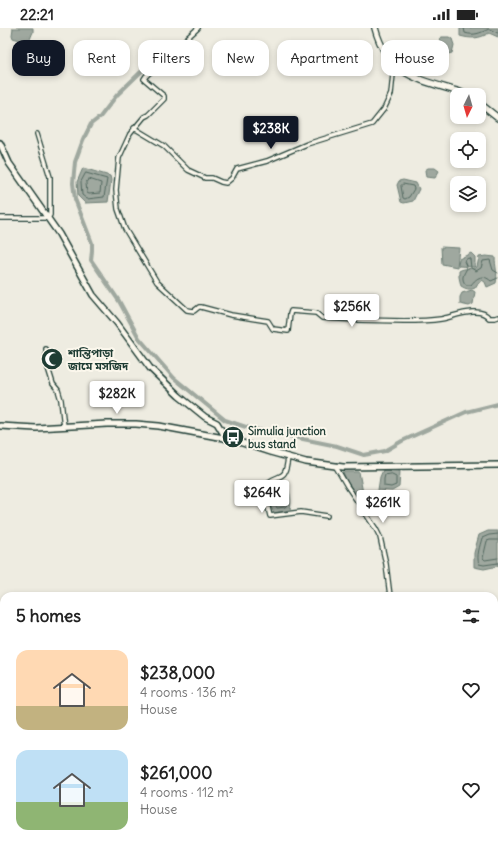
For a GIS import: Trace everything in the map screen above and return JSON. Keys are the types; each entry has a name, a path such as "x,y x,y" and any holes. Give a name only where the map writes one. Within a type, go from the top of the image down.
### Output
{"main road":[{"path":"375,28 381,48"},
{"path":"411,76 450,89"},
{"path":"486,109 498,118"}],"street":[{"path":"198,28 144,79 164,96 164,99 134,128 119,158 116,179 118,209 125,229 157,282 187,310 194,311 201,307 231,315 268,321 273,329 288,331 290,314 292,311 316,313 322,318 368,321 429,320 454,316 460,313 482,312 490,318 495,318 498,316"},
{"path":"134,128 164,146 188,170 204,178 212,178 226,183 232,178 238,169 267,161 307,144 372,124 384,109 392,94 393,76"},
{"path":"38,134 50,178 51,203 50,215 48,218"},
{"path":"0,143 9,163 59,234 93,295 117,323 150,368 179,396 205,417 217,423 230,439"},
{"path":"0,218 48,218"},
{"path":"46,348 53,384 58,390 61,400 64,427"},
{"path":"0,426 36,428 107,424 159,426 230,439 306,462 336,466 498,465"},
{"path":"288,457 287,471 281,477 272,479 266,484 266,499 270,516 301,512 327,516"},
{"path":"336,466 380,537 386,564 390,592"}],"water":[{"path":"13,28 33,28 30,39 20,40 13,38"},
{"path":"460,28 498,28 498,37 489,33 478,37 464,37 460,36"},
{"path":"449,37 452,39 454,45 452,53 449,54 449,40 440,40 440,38"},
{"path":"83,168 110,176 111,180 108,202 85,203 78,196 77,182"},
{"path":"428,168 435,168 439,171 435,178 426,177 425,170"},
{"path":"403,180 416,183 419,189 413,201 404,203 401,202 397,185 399,181"},
{"path":"441,247 459,248 457,267 442,264"},
{"path":"471,253 475,257 475,266 459,266 459,259"},
{"path":"479,257 495,257 497,276 496,283 487,287 485,282 482,280 473,289 464,288 461,286 459,271 477,267"},
{"path":"472,290 475,292 473,304 469,306 460,304 460,297 462,293"},
{"path":"383,470 400,471 399,487 392,491 378,490 380,477"},
{"path":"343,472 359,472 363,493 361,497 350,486"},
{"path":"287,484 291,503 290,510 274,513 270,505 268,486"},
{"path":"488,531 498,531 498,566 484,569 474,567 474,553 479,535"}],"waterway":[{"path":"138,75 117,95 100,117 91,124 75,162 73,183 75,199 92,243 91,260 119,301 139,338 174,378 225,420 249,428 337,446 364,455 385,451 402,441 466,412 498,404"}],"place":[{"name":"শান্তিপাড়া জামে মসজিদ","path":"52,359"},
{"name":"Simulia junction bus stand","path":"233,437"}]}
